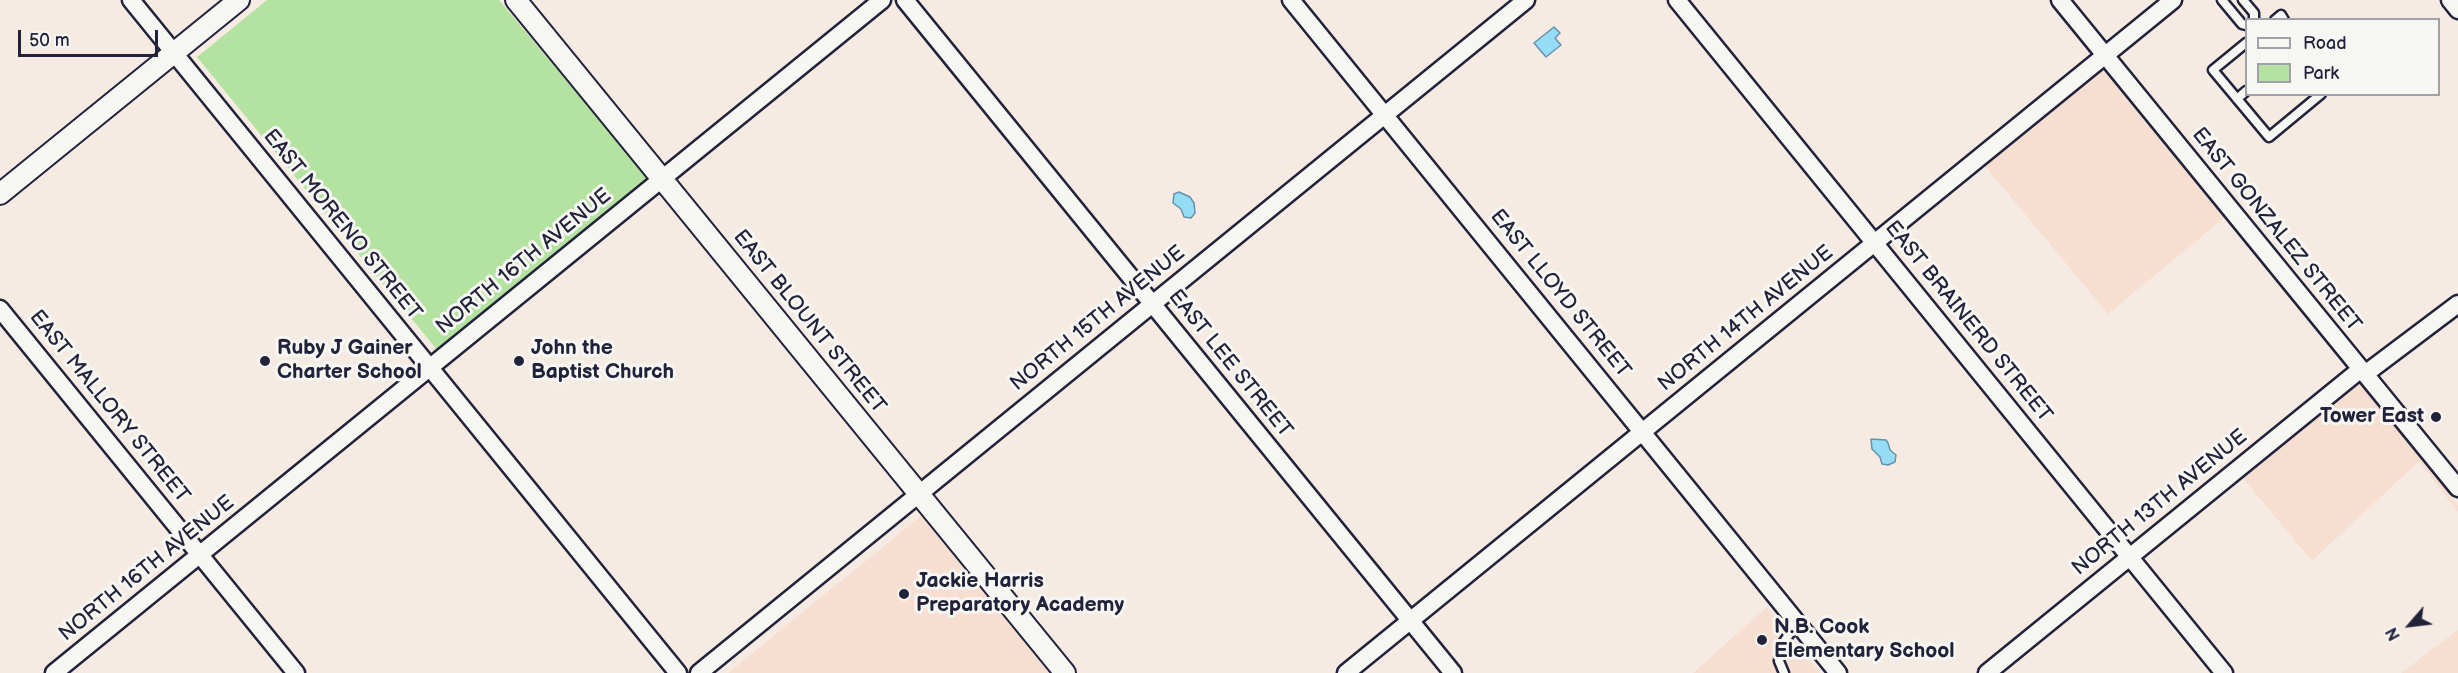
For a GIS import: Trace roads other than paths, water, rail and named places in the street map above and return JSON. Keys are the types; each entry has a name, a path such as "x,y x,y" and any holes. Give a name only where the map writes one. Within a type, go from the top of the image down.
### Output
{"street":[{"name":"EAST MORENO STREET","path":"130,0 678,673"},
{"path":"0,194 239,0"},
{"name":"EAST BLOUNT STREET","path":"516,0 1065,673"},
{"name":"NORTH 16TH AVENUE","path":"54,673 882,0"},
{"name":"EAST LEE STREET","path":"905,0 1453,673"},
{"name":"EAST LLOYD STREET","path":"1291,0 1838,673"},
{"name":"NORTH 15TH AVENUE","path":"699,673 1526,0"},
{"name":"EAST BRAINERD STREET","path":"1677,0 2224,673"},
{"name":"EAST GONZALEZ STREET","path":"2060,0 2363,372 2455,477"},
{"name":"NORTH 14TH AVENUE","path":"1346,673 2173,0"},
{"path":"2450,0 2458,10"},
{"name":"NORTH 13TH AVENUE","path":"1987,673 2129,556 2363,372 2458,304"},
{"name":"EAST MALLORY STREET","path":"0,309 296,673"}],"lane":[{"path":"2222,0 2245,25"},
{"path":"2243,0 2254,13 2254,18"},
{"path":"2245,45 2213,70 2268,137 2319,96"},
{"path":"2237,99 2245,93"},
{"path":"1785,673 1779,661 1781,646 1797,623"}],"water":[{"path":"1554,27 1560,33 1555,38 1561,45 1546,57 1534,43"},
{"path":"1179,192 1190,197 1194,203 1195,213 1191,218 1184,217 1181,209 1173,203 1174,194"},
{"path":"1871,439 1886,440 1890,450 1896,455 1895,462 1888,465 1882,464 1880,457 1872,449"}],"place":[{"name":"Ruby J Gainer Charter School","path":"265,361"},
{"name":"John the Baptist Church","path":"519,361"},
{"name":"Tower East","path":"2436,417"},
{"name":"Jackie Harris Preparatory Academy","path":"904,594"},
{"name":"N.B. Cook Elementary School","path":"1762,640"}]}
